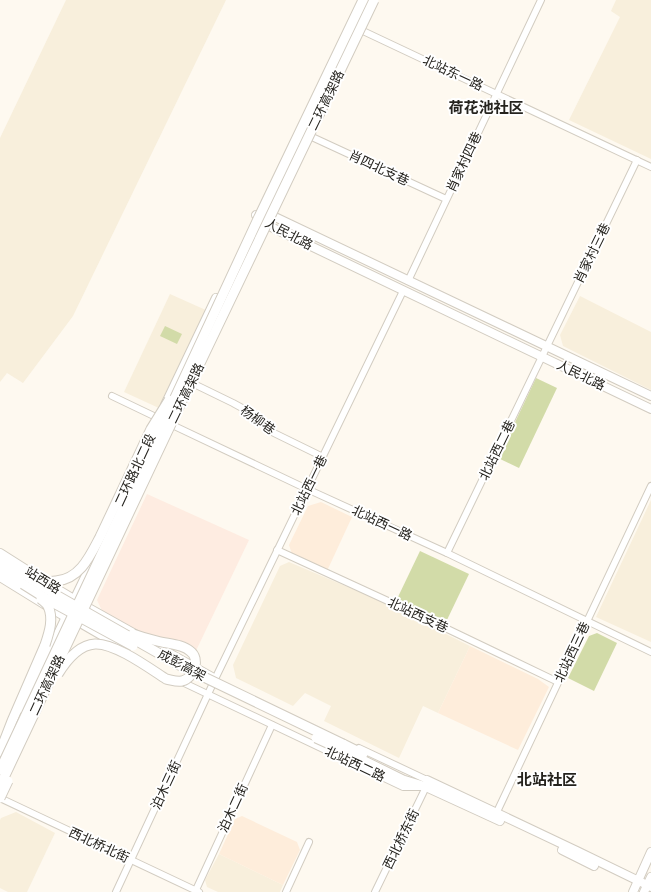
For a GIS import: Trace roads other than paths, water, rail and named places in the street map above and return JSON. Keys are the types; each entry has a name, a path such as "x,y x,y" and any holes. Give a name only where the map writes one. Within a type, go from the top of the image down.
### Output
{"highway":[{"name":"二环高架路","path":"0,770 258,219 363,0"},
{"name":"二环高架路","path":"0,786 374,0"},
{"path":"0,569 24,580 49,582 62,580 73,576 83,566 100,537 151,429 189,369"},
{"path":"0,560 24,580 48,606 50,617 50,630 46,646 12,721 0,753"},
{"name":"成彭高架","path":"24,580 56,595 181,666 341,747"},
{"name":"成彭高架","path":"24,580 50,601 178,670 341,747"},
{"path":"0,798 21,754 36,709 61,669 71,656 82,648 94,644 105,645 117,649 166,679 175,681 183,681 190,676 195,668 195,658 191,652 184,647 116,629"},
{"path":"341,747 426,783"}],"main road":[{"name":"二环路北二段","path":"0,753 75,600 159,418 360,0"},
{"name":"二环路北二段","path":"0,792 273,216 378,0"},
{"name":"人民北路","path":"256,215 273,216 651,396"},
{"name":"人民北路","path":"256,215 269,226 651,409"},
{"name":"站西路","path":"0,553 87,607"},
{"name":"站西路","path":"0,577 80,624"},
{"name":"北站西二路","path":"87,607 215,678"},
{"name":"北站西二路","path":"426,783 496,815 635,886 647,889"},
{"path":"635,886 651,852"},
{"path":"647,889 651,877"}],"street":[{"name":"肖家村四巷","path":"408,281 541,0"},
{"name":"北站东一路","path":"363,31 651,167"},
{"name":"肖四北支巷","path":"312,137 446,199"},
{"name":"肖家村三巷","path":"547,347 637,160"},
{"name":"北站西一巷","path":"215,678 403,291"},
{"name":"北站西二巷","path":"447,553 547,347"},
{"name":"杨柳巷","path":"194,384 253,414 274,433 323,457"},
{"name":"北站西一路","path":"112,396 307,489 447,553 586,622 651,652"},
{"name":"北站西三巷","path":"496,815 651,486"},
{"name":"北站西支巷","path":"277,550 558,682"},
{"name":"北站西二路","path":"80,624 168,675 403,787 426,783"},
{"name":"泊木三街","path":"116,892 215,678"},
{"name":"北站西二路","path":"215,678 426,783"},
{"name":"泊木二街","path":"196,892 272,725"},
{"name":"西北桥东街","path":"375,892 426,783"},
{"name":"西北桥北街","path":"0,798 196,892"},
{"path":"286,892 309,842"}],"district":[{"name":"荷花池社区","path":"486,108"},
{"name":"北站社区","path":"547,780"}]}
